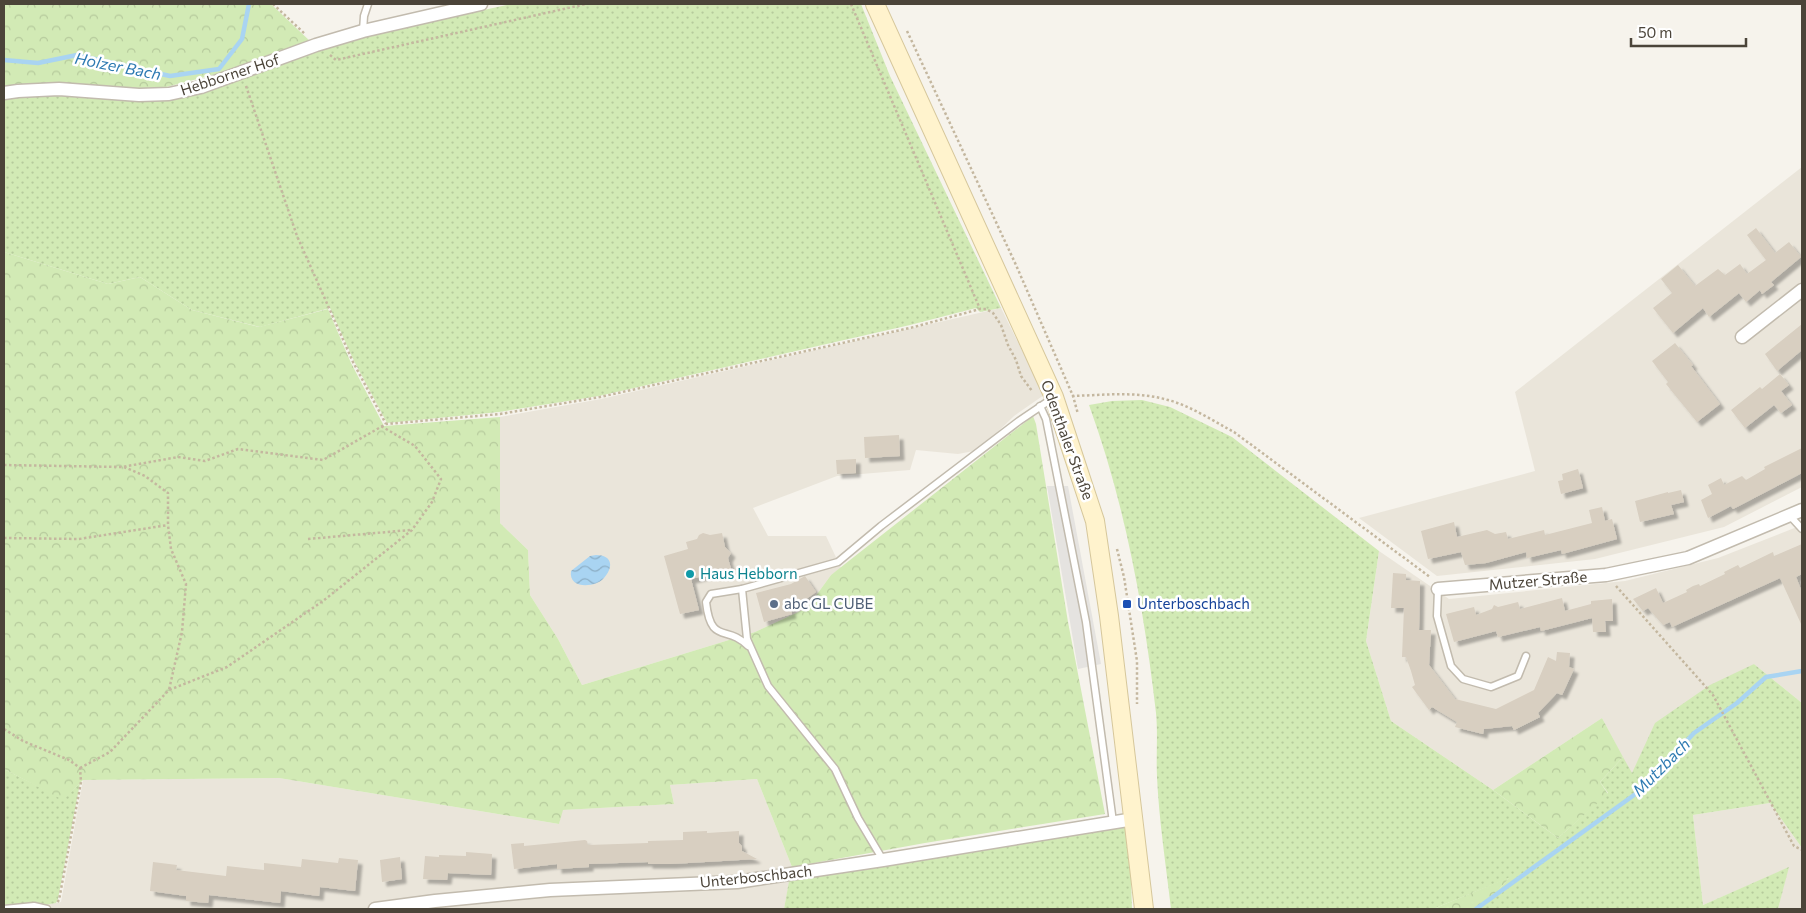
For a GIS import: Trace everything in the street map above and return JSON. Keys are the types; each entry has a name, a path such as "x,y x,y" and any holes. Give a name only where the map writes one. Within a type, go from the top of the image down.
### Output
{"main road":[{"name":"Odenthaler Straße","path":"875,4 1047,401 1095,521 1109,616 1144,909"}],"street":[{"name":"Hebborner Hof","path":"4,93 59,89 139,95 169,94 201,87 316,45 363,31 482,4"},
{"path":"1742,337 1802,290"},
{"name":"Mutzer Straße","path":"1438,589 1606,575 1688,558 1796,514"},
{"name":"Unterboschbach","path":"375,909 550,890 737,882 1134,819"}],"lane":[{"path":"363,31 364,16 368,4"},
{"path":"751,650 743,641 718,632 711,626 706,602 711,594 742,589 838,562 881,526 1047,401"},
{"path":"1047,401 1046,419 1086,622 1114,822"},
{"path":"1796,514 1802,529"},
{"path":"742,589 747,639 768,686 835,769 858,818 883,860"},
{"path":"1438,589 1437,616 1451,666 1463,679 1491,686 1518,676 1526,656"},
{"path":"4,909 34,906 47,909"}],"path":[{"path":"274,4 316,45 336,60 586,4"},
{"path":"851,4 980,309"},
{"path":"242,72 297,236 353,362 386,424"},
{"path":"4,465 122,467 178,457 205,461 238,449 323,460 386,424 500,414 600,397 986,309 993,313 1001,325 1021,376 1047,401 1131,394 1168,400 1200,413 1234,432 1428,574 1438,589"},
{"path":"80,768 110,752 169,690 227,668 323,601 412,530 432,502 441,479 415,446 381,426"},
{"path":"122,467 145,476 168,493 168,525 171,548 186,584 182,632 169,690"},
{"path":"4,538 79,539 168,525"},
{"path":"308,539 412,530"},
{"path":"1606,575 1713,696 1794,846 1802,850"},
{"path":"4,729 23,742 69,760 80,768 81,782 59,900 53,909"}],"shaded area":[{"path":"1802,167 1802,487 1724,527 1595,559 1437,576 1359,518 1535,471 1515,392"},
{"path":"1001,308 1044,395 1014,416 979,450 958,454 916,450 910,470 837,476 753,508 768,536 826,536 841,568 831,575 807,608 755,632 582,685 558,639 530,595 528,550 500,523 500,417 601,399"},
{"path":"1047,486 1068,486 1101,664 1078,669"},
{"path":"1802,525 1802,703 1754,664 1631,773 1602,718 1493,790 1391,721 1366,641 1379,551 1449,599 1625,581 1718,558"},
{"path":"279,778 559,824 562,810 674,804 670,785 757,779 792,867 784,909 12,909 61,902 83,780"},
{"path":"1770,803 1802,848 1802,909 1778,909 1788,868 1703,905 1693,815"}],"green space":[{"path":"4,4 271,4 312,43 240,68 139,94 4,91"},
{"path":"511,4 861,4 890,76 1001,308 980,312 976,308 910,325 599,396 499,412 387,423 354,361 330,308 260,327 192,310 140,277 108,284 4,252 4,100 59,90 139,98 337,42"},
{"path":"4,252 108,284 140,277 192,310 259,327 328,309 351,363 384,426 500,417 500,523 528,550 530,595 558,639 582,685 755,632 807,608 831,575 1033,416 1036,424 1068,622 1105,814 792,867 757,779 670,785 674,804 563,810 559,824 279,778 83,780 63,800 4,769"},
{"path":"1142,400 1170,407 1232,437 1379,551 1366,641 1391,721 1493,790 1558,838 1608,793 1600,782 1623,757 1632,773 1655,723 1710,685 1754,664 1802,703 1802,848 1770,803 1693,815 1703,905 1789,867 1778,909 1473,909 1496,893 1509,878 1433,909 1171,909 1158,794 1156,713 1146,634 1123,518 1102,442 1089,405 1112,401"},
{"path":"1602,718 1623,757 1600,782 1608,794 1558,838 1493,790"},
{"path":"4,769 63,799 80,783 56,903 38,906 4,907"},
{"path":"1129,823 1132,909 784,909 791,870"},
{"path":"1510,877 1496,893 1473,909 1433,909"}],"water":[{"path":"590,556 606,557 609,560 610,567 607,575 595,584 578,584 571,577 571,571"}],"building":[{"path":"1756,228 1775,253 1789,242 1801,257 1771,282 1774,285 1762,294 1760,290 1746,302 1739,293 1709,317 1703,308 1673,333 1653,308 1672,293 1661,279 1678,265 1695,286 1718,269 1725,275 1740,264 1747,274 1766,260 1747,235"},
{"path":"1802,324 1802,350 1777,371 1765,354"},
{"path":"1675,343 1720,404 1697,422 1666,384 1668,382 1652,361"},
{"path":"1780,374 1789,385 1781,391 1792,405 1781,413 1774,405 1745,428 1731,410"},
{"path":"899,435 900,456 865,458 864,437"},
{"path":"1802,448 1802,473 1733,509 1731,506 1708,518 1701,500 1712,494 1708,485 1721,478 1724,485 1742,476 1746,480 1765,469 1764,467"},
{"path":"856,459 856,473 837,474 836,460"},
{"path":"1578,469 1583,488 1561,494 1558,481 1563,480 1562,474"},
{"path":"1681,490 1684,502 1671,505 1674,514 1640,522 1635,501"},
{"path":"1602,507 1605,521 1612,519 1617,539 1562,554 1561,550 1527,558 1526,552 1486,563 1465,565 1461,552 1428,559 1421,531 1454,522 1457,537 1487,530 1495,534 1506,532 1508,539 1544,530 1545,535 1592,523 1589,510"},
{"name":"Haus Hebborn","path":"703,533 710,535 722,533 725,547 731,553 728,558 731,569 691,579 699,610 680,614 664,556 688,549 686,542 697,539"},
{"path":"1802,544 1802,574 1796,577 1802,592 1802,626 1780,578 1672,627 1670,622 1663,625 1648,608 1643,611 1633,599 1656,588 1663,603 1687,592 1686,590 1693,586 1699,584 1700,586 1725,574 1724,572 1738,565 1740,568 1773,552 1774,556"},
{"path":"1393,573 1406,574 1406,580 1420,581 1419,630 1431,630 1429,665 1455,699 1496,709 1534,690 1548,657 1556,661 1557,652 1570,653 1569,667 1574,669 1562,695 1557,693 1538,713 1540,717 1514,730 1512,726 1484,729 1483,734 1455,727 1457,722 1432,707 1429,710 1412,687 1415,685 1411,671 1406,657 1402,657 1404,608 1391,608"},
{"path":"805,576 816,592 791,610 792,614 764,622 756,593 791,584"},
{"path":"1562,598 1565,611 1591,604 1591,601 1612,599 1613,621 1605,621 1606,632 1593,632 1592,618 1541,631 1540,627 1498,637 1496,631 1454,642 1446,614 1474,607 1476,615 1492,609 1494,605 1498,607 1518,602 1520,609"},
{"path":"707,831 707,833 739,831 739,843 742,846 742,851 757,859 671,864 648,864 648,862 589,864 589,867 557,869 557,864 514,869 511,844 524,843 524,846 585,840 588,845 648,843 648,841 683,840 683,832"},
{"path":"466,852 492,854 491,875 448,873 447,880 423,879 425,856 466,856"},
{"path":"400,857 402,879 382,882 380,860"},
{"path":"339,858 358,860 355,891 320,887 319,896 281,891 280,903 209,895 208,903 186,901 186,896 150,891 153,862 177,865 176,870 226,876 227,866 264,870 264,863 301,867 302,859 338,863"}],"waterway":[{"name":"Holzer Bach","path":"4,60 38,63 77,55 170,76 219,69 242,39 249,4"},
{"name":"Mutzbach","path":"1476,909 1641,790 1694,733 1737,703 1766,677 1802,671"}],"place":[{"name":"Haus Hebborn","path":"690,574"},
{"name":"abc GL CUBE","path":"774,604"},
{"name":"Unterboschbach","path":"1127,604"}]}
